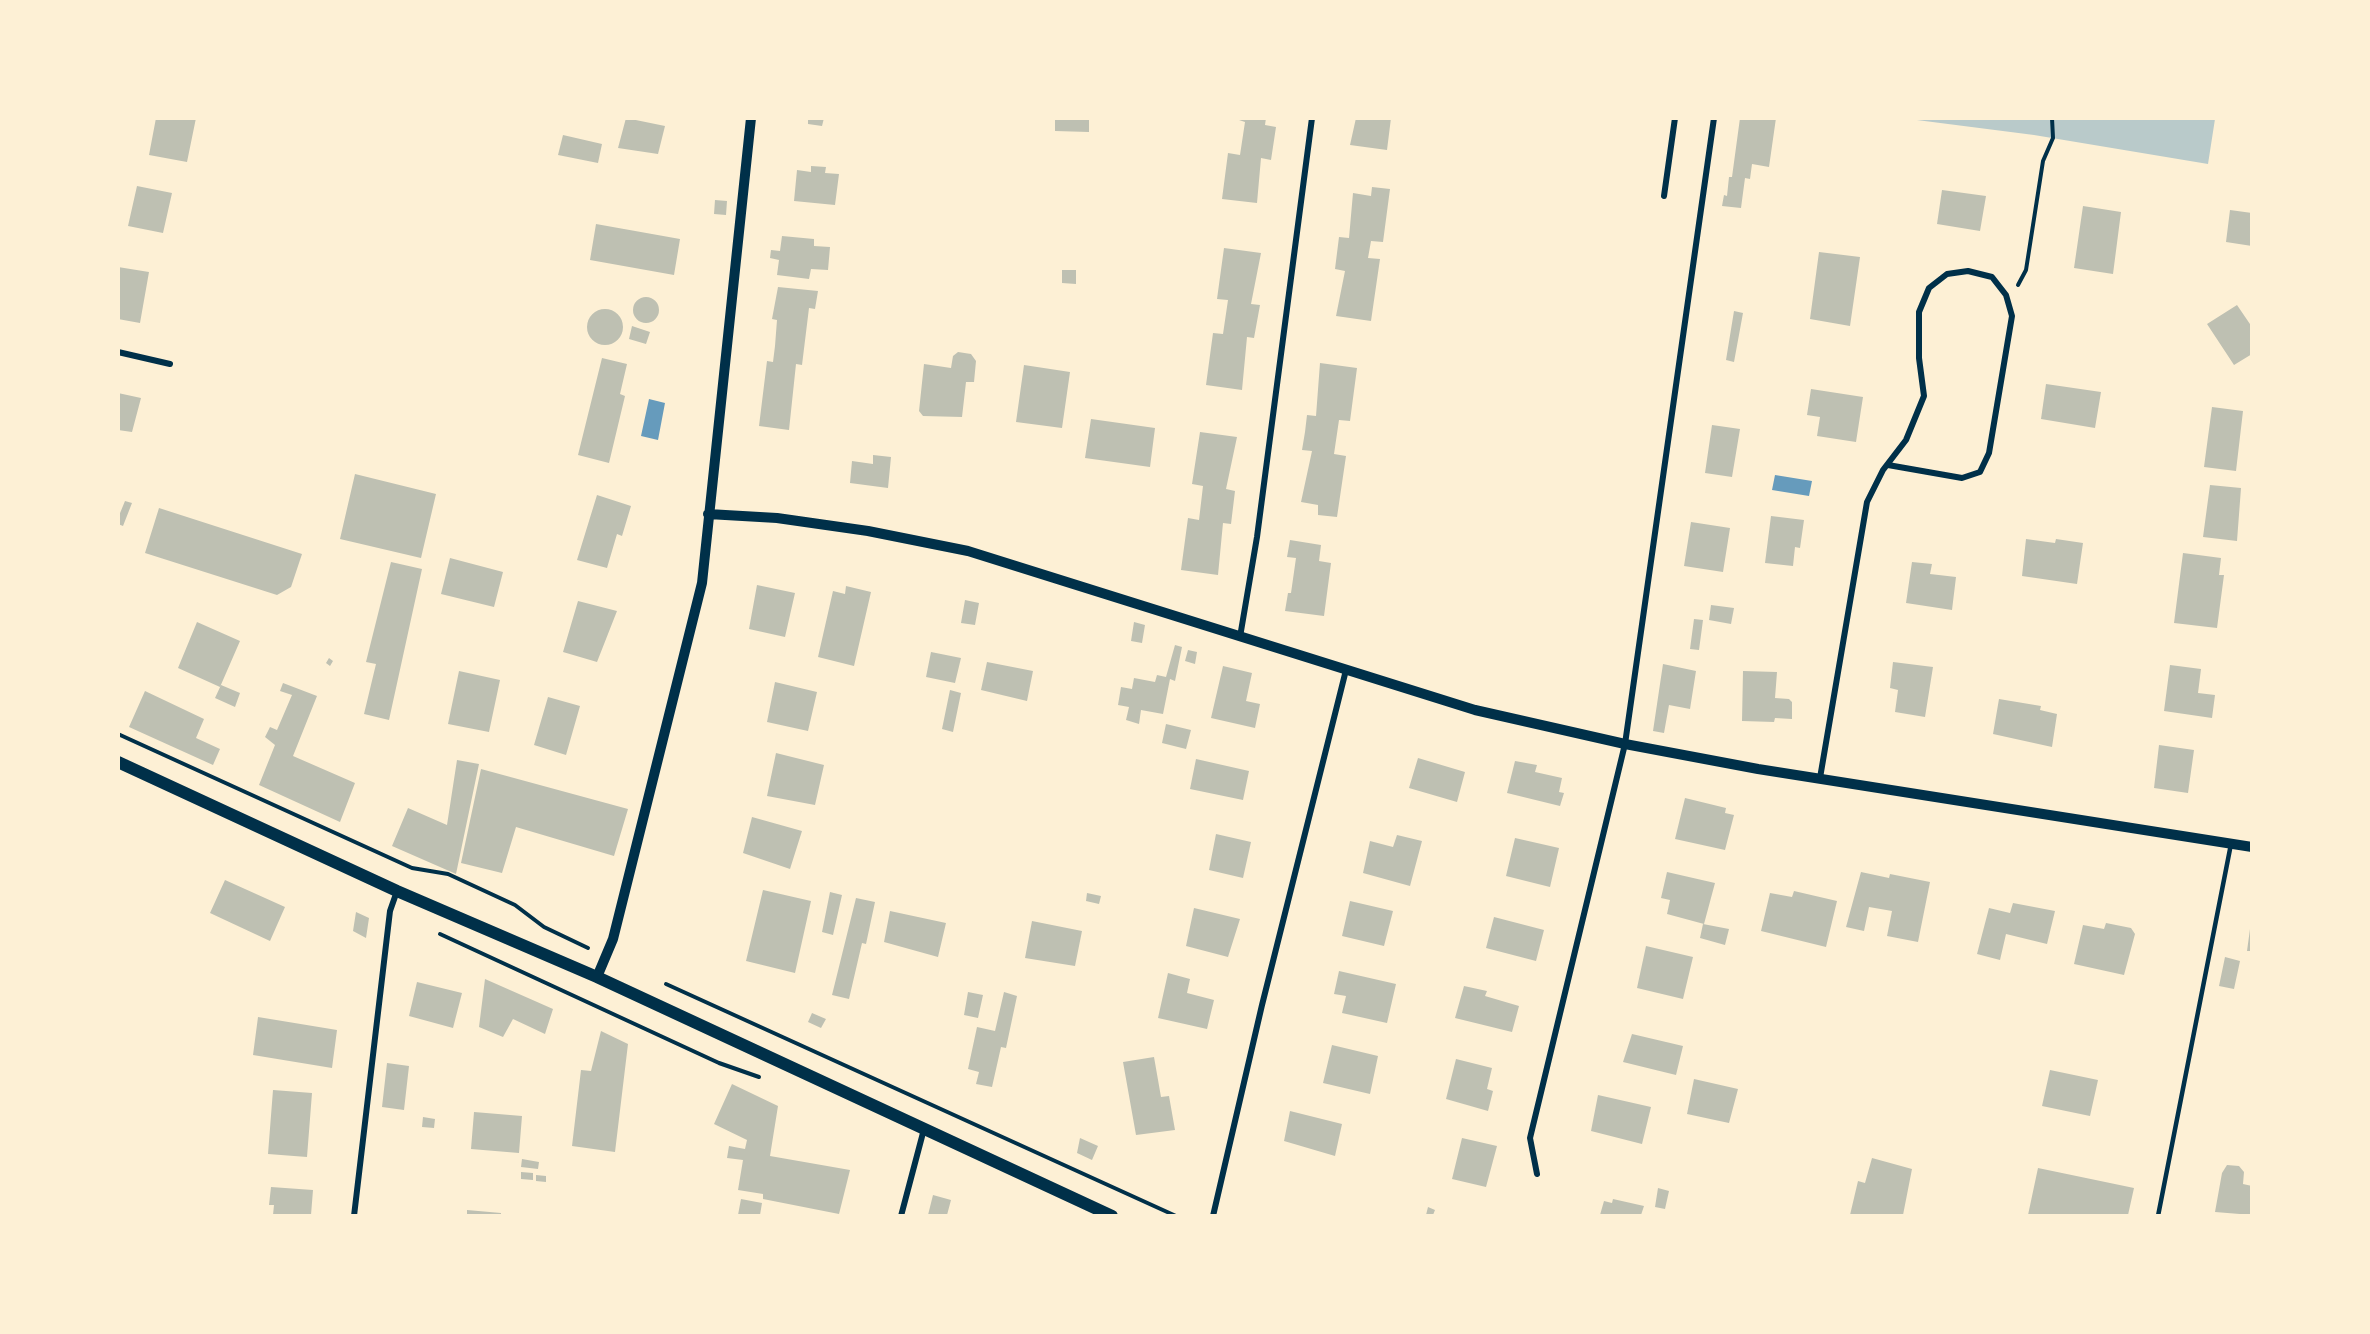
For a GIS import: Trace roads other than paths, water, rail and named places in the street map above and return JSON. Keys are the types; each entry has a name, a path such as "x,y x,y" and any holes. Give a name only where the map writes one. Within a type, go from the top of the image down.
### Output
{"main road":[{"path":"118,762 397,891 597,977 1112,1215"}],"street":[{"path":"597,977 613,939 702,583 750,118"},
{"path":"1240,637 1257,537 1312,118"},
{"path":"1664,196 1675,118"},
{"path":"1537,1174 1530,1138 1625,744 1714,118"},
{"path":"1820,778 1867,502 1888,465 1906,440 1924,396 1919,358 1919,312 1929,288 1947,274 1968,272 1992,277 2006,295 2012,316 1989,453 1980,472 1962,478 1888,465"},
{"path":"118,352 170,364"},
{"path":"708,514 777,518 868,531 968,551 1475,710 1625,744 1820,778 2252,847"},
{"path":"1213,1215 1262,1005 1346,670"},
{"path":"354,1215 390,911 397,891"},
{"path":"902,1215 924,1129"}],"lane":[{"path":"2158,1215 2231,844"}],"water":[{"path":"649,399 665,403 658,440 641,436"},
{"path":"1775,475 1812,481 1809,496 1772,490"}]}
